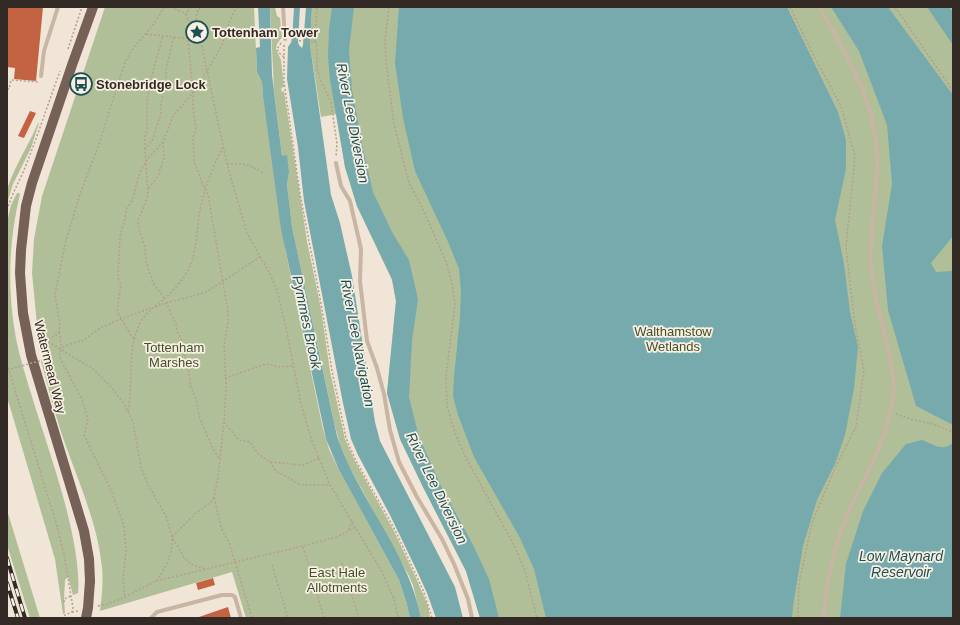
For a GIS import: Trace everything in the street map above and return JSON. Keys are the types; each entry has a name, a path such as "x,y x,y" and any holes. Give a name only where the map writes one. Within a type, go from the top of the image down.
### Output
{"main road":[{"name":"Watermead Way","path":"86,618 90,581 89,559 84,531 39,386 33,341 23,313 20,273 22,237 26,206 39,161 93,7"}],"lane":[{"path":"41,76 44,50 58,7"},
{"path":"282,7 283,40"},
{"path":"819,7 855,70 869,106 877,142 877,170 871,266 875,297 890,361 894,389 890,413 875,457 850,508 836,547 830,572 824,618"},
{"path":"336,163 341,186 350,201 361,249 360,281 366,341 377,368 384,394 390,430 399,462 417,498 442,539 454,564 468,599 472,618"},
{"path":"151,618 157,612 228,595 235,597 241,618"}],"path":[{"path":"67,50 82,7"},
{"path":"62,348 55,290 70,226 80,194 98,147 125,62 129,54 156,21 164,7"},
{"path":"171,7 186,14"},
{"path":"190,7 186,14 186,18 189,22 198,25"},
{"path":"200,7 200,11 197,11 196,19 227,164 247,233 270,274 276,290 284,319 304,413 318,458 330,485 382,572 394,599 398,618"},
{"path":"134,338 131,336 117,311 121,285 118,277 120,236 126,210 132,201 140,172 146,161 163,142 173,116 193,93 207,71 222,45 230,20 237,7"},
{"path":"317,7 315,42 317,43 316,64 319,77 331,102 337,144 336,163"},
{"path":"389,7 385,41 386,63 394,124 409,183 422,207 447,264 455,304 446,376 447,406 455,433 466,458 497,513 522,564 538,618"},
{"path":"790,7 841,106 855,156 846,247 855,326 864,370 856,427 835,468 812,523 800,582 798,618"},
{"path":"895,7 953,92"},
{"path":"146,34 201,40"},
{"path":"163,36 147,99 147,131 145,137 145,149 148,194 138,220 139,230 145,247 146,261 153,283 164,298"},
{"path":"145,149 152,140 161,113 160,104 166,79 166,69 174,38"},
{"path":"188,39 196,128 194,138 194,161 208,195 228,311 228,323 224,345 226,386 224,422 214,497 222,530 229,542 252,618"},
{"path":"283,40 277,49 284,57"},
{"path":"291,40 315,42"},
{"path":"284,51 284,82 300,194 332,371 346,438 356,461 395,530 425,595 432,618"},
{"path":"7,210 12,194 23,172 62,64"},
{"path":"7,89 9,89 11,80 39,82 41,76"},
{"path":"148,189 158,176 164,158 163,142"},
{"path":"128,411 130,402 130,372 134,338 142,320 185,275 190,265 193,257 200,209 206,189 223,147"},
{"path":"227,164 244,163 263,173"},
{"path":"59,349 84,340 100,328 121,319 166,302 199,295 208,291 260,257"},
{"path":"166,302 181,339 191,387 196,399 200,419 213,449 220,459"},
{"path":"7,370 43,360 33,341 55,336 59,332"},
{"path":"44,339 89,366 116,393 128,411 134,428 140,467 147,483 166,516 172,537 185,559 193,565 205,569"},
{"path":"61,350 59,355 82,399 88,419 84,435 110,490 124,526 126,551 123,579 125,597"},
{"path":"7,364 57,526 64,554 72,610 68,615 63,616"},
{"path":"225,378 266,364 280,367 294,366"},
{"path":"890,413 930,423 953,432"},
{"path":"224,422 239,440 250,442 258,454 270,462 276,471 301,485 330,485"},
{"path":"270,462 303,465 318,458"},
{"path":"156,581 168,561 172,546 172,537 214,497"},
{"path":"348,532 352,521"},
{"path":"103,605 125,597 156,581 337,537 356,528"},
{"path":"303,546 324,618"},
{"path":"342,562 359,618"},
{"path":"272,565 288,618"},
{"path":"64,602 64,599 71,596"}],"green space":[{"name":"Tottenham Marshes","path":"105,7 254,7 257,72 262,82 286,253 323,429 329,449 339,470 399,580 410,618 246,618 232,572 100,611 102,566 95,529 59,426 41,361 44,360 38,335 32,273 34,239 42,196"},
{"path":"270,7 275,7 277,16 280,18 282,37 277,44 276,49 281,60 284,87 281,88 282,92 284,91 307,241 321,309 330,371 345,439 355,461 394,531 428,606 430,618 421,618 413,585 409,576 349,466 340,445 335,426 292,227 287,184 289,173 282,156 274,90"},
{"name":"Walthamstow Wetlands","path":"312,7 951,7 953,10 953,618 480,618 466,571 400,439 387,393 396,301 392,280 357,206 345,167 337,114 321,117 310,45"},
{"path":"38,123 31,148 13,184 7,203 7,190 11,179"},
{"path":"17,193 20,194 13,234 10,275 16,336 24,370 65,502 71,526 77,563 78,593 73,595 68,577 65,580 65,613 63,614 55,559 7,397 7,222 11,205"},
{"path":"7,510 40,618 30,618 7,545"}],"water":[{"name":"Pymmes Brook","path":"258,7 270,7 272,75 282,156 287,155 289,173 287,184 292,227 337,436 357,482 405,570 415,594 421,618 410,618 399,580 339,470 326,439 281,229 262,82 257,72 256,48 260,47"},
{"name":"River Lee Navigation","path":"294,7 300,7 298,42 302,48 306,7 312,7 310,45 331,195 340,223 352,276 375,422 380,441 455,587 463,618 436,618 417,571 351,439 304,201 298,147 287,79 288,47 292,41"},
{"name":"River Lee Diversion","path":"332,7 354,7 349,50 352,90 363,149 373,192 392,232 409,260 418,299 412,341 409,397 419,437 442,488 472,543 489,579 499,618 480,618 466,571 400,439 387,393 396,301 392,279 357,206 345,167 330,80 328,56 329,29"},
{"name":"Walthamstow Wetlands","path":"399,7 787,7 838,112 846,140 846,169 835,220 844,264 850,312 858,347 854,388 845,435 835,464 817,500 803,546 792,618 546,618 534,569 520,538 474,457 458,415 453,396 460,317 461,291 459,269 415,171 403,118 395,63"},
{"path":"831,7 888,7 953,95 953,236 931,263 936,272 953,271 953,425 916,406 888,310 882,246 892,184 887,125 859,51"},
{"path":"927,7 949,7 953,12 953,45"},
{"name":"Low Maynard Reservoir","path":"922,440 938,447 946,447 953,442 953,618 840,618 846,564 863,511 882,473 906,444"}],"building":[{"path":"7,7 43,7 36,81 14,79 15,68 7,67"},
{"path":"30,111 36,113 24,138 18,136"},
{"path":"213,578 215,585 198,590 196,583"},
{"path":"228,607 231,618 199,618 199,617"}],"railway":[{"path":"7,558 25,618"},
{"path":"7,583 18,618"}],"place":[{"name":"Tottenham Tower","path":"197,32"},
{"name":"Stonebridge Lock","path":"81,84"}],"park label":[{"name":"East Hale Allotments","path":"337,580"}]}
